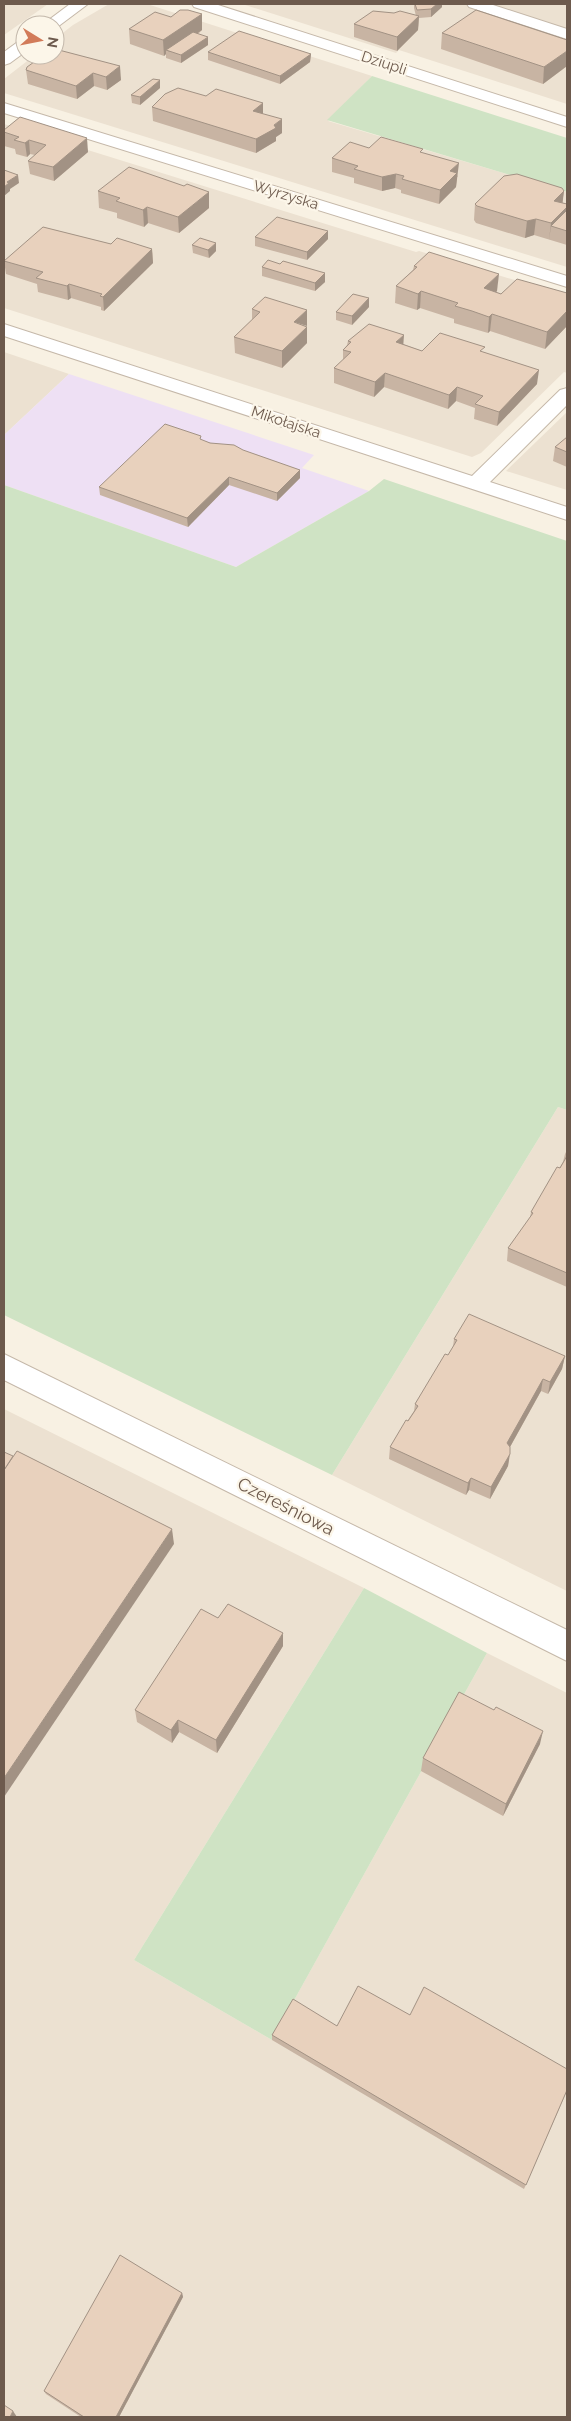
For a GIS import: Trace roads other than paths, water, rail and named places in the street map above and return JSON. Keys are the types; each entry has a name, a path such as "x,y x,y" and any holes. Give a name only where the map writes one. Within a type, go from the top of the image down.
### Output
{"street":[{"path":"64,15 80,4"},
{"name":"Dziupli","path":"200,4 567,122"},
{"path":"475,4 567,34"},
{"path":"4,60 15,52"},
{"name":"Wyrzyska","path":"4,108 567,282"},
{"name":"Mikołajska","path":"4,330 567,514"},
{"path":"476,484 567,394"},
{"name":"Czereśniowa","path":"4,1366 567,1646"}]}
